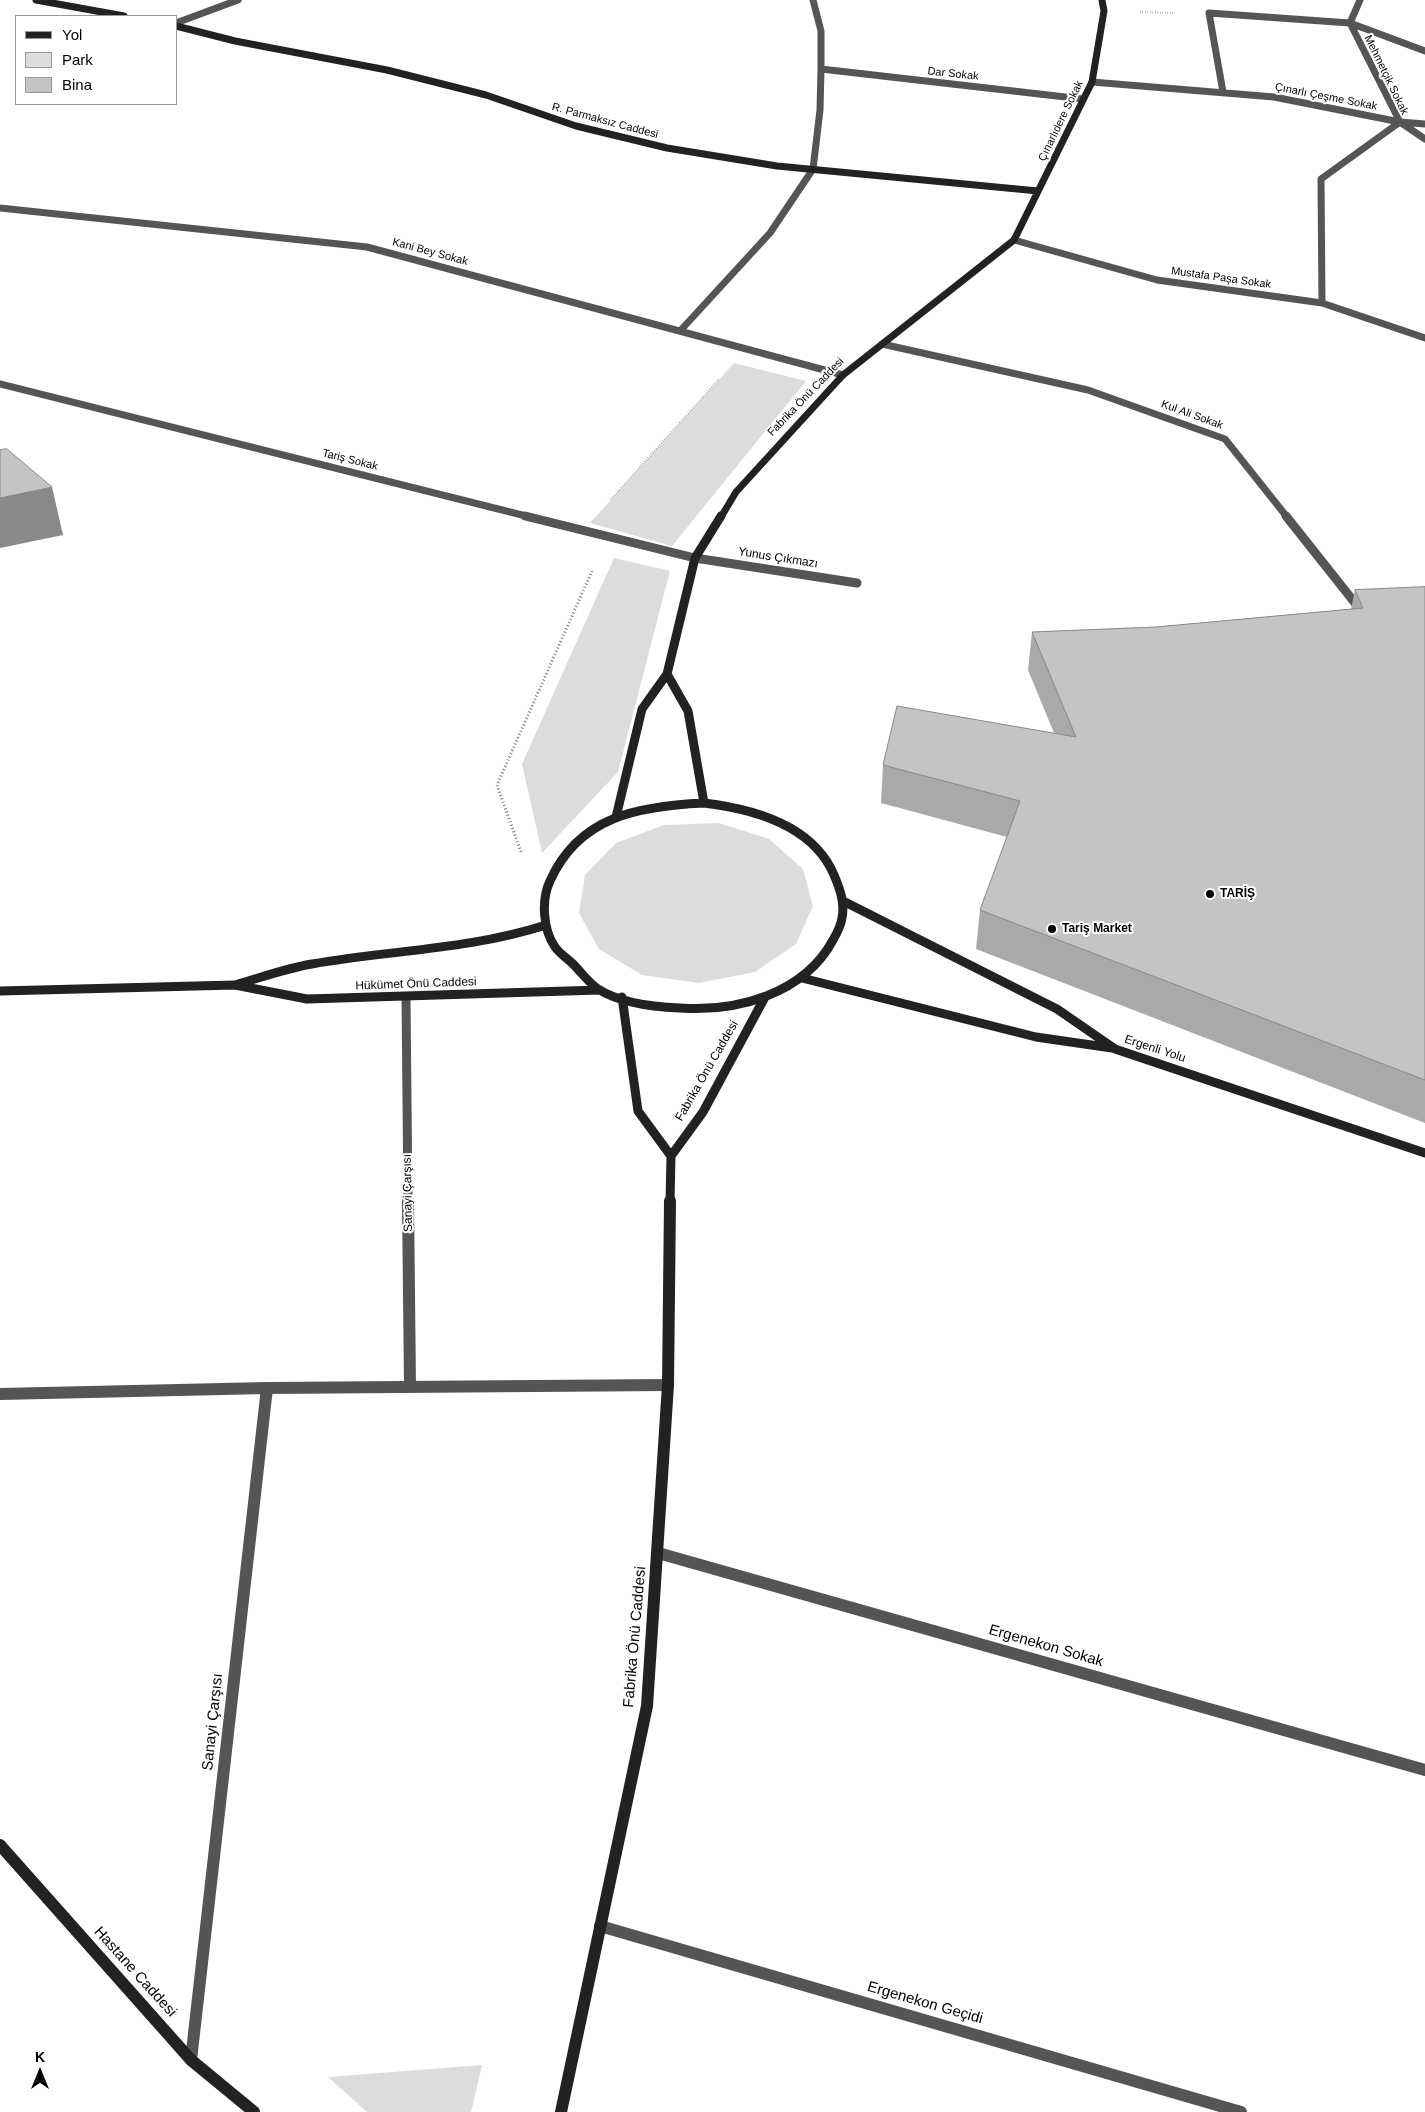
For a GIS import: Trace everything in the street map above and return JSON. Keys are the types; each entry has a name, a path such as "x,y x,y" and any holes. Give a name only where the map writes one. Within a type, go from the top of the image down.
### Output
{"street":[{"path":"36,0 118,15"},
{"path":"178,24 238,0"},
{"path":"680,331 770,233 812,169 820,110 821,31 812,0"},
{"name":"Çınarlıdere Sokak","path":"1038,190 1092,82 1104,11 1102,0"},
{"path":"1350,23 1360,0"},
{"path":"1223,92 1209,13 1350,23 1425,50"},
{"name":"Mehmetçik Sokak","path":"1322,303 1321,179 1400,122 1350,23"},
{"name":"R. Parmaksız Caddesi","path":"178,26 235,41 396,72 486,95 576,126 667,148 812,169 1038,190"},
{"name":"Dar Sokak","path":"821,69 1083,99"},
{"name":"Çınarlı Çeşme Sokak","path":"1092,82 1274,97 1400,122 1425,124"},
{"path":"1400,122 1425,139"},
{"name":"Fabrika Önü Caddesi","path":"616,817 642,708 667,674 695,558 736,492 843,375 1014,240 1038,190"},
{"name":"Kani Bey Sokak","path":"0,208 367,247 843,375"},
{"name":"Mustafa Paşa Sokak","path":"1014,240 1157,280 1322,303 1425,338"},
{"name":"Kul Ali Sokak","path":"882,344 1088,390 1225,439 1355,603 1372,604"},
{"name":"Tariş Sokak","path":"0,384 695,558"},
{"name":"Yunus Çıkmazı","path":"695,558 857,583"},
{"path":"667,674 688,711 704,803"},
{"path":"704,803 730,806 773,818 809,840 834,868 843,901 840,928 826,954 802,978 764,997 720,1008 673,1008 622,997 600,990 554,945 543,912 548,879 568,850 599,826 616,817 660,805 704,803"},
{"name":"Ergenli Yolu","path":"843,901 1056,1008 1115,1049 1425,1152"},
{"name":"Hükümet Önü Caddesi","path":"235,985 313,963 478,944 515,936 546,925"},
{"path":"802,978 1036,1037 1115,1049"},
{"name":"Hükümet Önü Caddesi","path":"0,991 235,985 307,999 406,998 600,990"},
{"path":"622,997 638,1111 671,1156"},
{"name":"Fabrika Önü Caddesi","path":"561,2112 647,1706 668,1385 671,1156 703,1112 764,997"},
{"name":"Sanayi Çarşısı","path":"406,998 410,1387"},
{"path":"0,1394 267,1388 668,1385"},
{"name":"Sanayi Çarşısı","path":"191,2060 267,1388"},
{"name":"Ergenekon Sokak","path":"658,1553 1425,1770"},
{"name":"Hastane Caddesi","path":"0,1845 191,2060 254,2112"},
{"name":"Ergenekon Geçidi","path":"600,1926 1241,2112"}],"path":[{"path":"1104,11 1209,13"},
{"path":"583,530 746,349"},
{"path":"543,912 497,785 608,536"}],"green space":[{"path":"734,363 806,381 672,546 590,523"},
{"path":"614,558 670,571 618,772 542,853 522,764"},
{"path":"719,823 769,839 803,869 813,906 796,944 755,972 699,983 642,975 599,949 579,913 585,875 616,843 664,825"},
{"path":"482,2065 471,2112 367,2112 328,2077"}],"building":[{"path":"7,449 52,487 0,498 0,450"},
{"name":"TARİŞ","path":"1425,587 1425,1080 980,910 1020,801 883,765 897,706 1076,737 1032,632 1156,627 1363,608 1355,590"}],"place":[{"name":"TARİŞ","path":"1210,894"},
{"name":"Tariş Market","path":"1052,929"}]}
